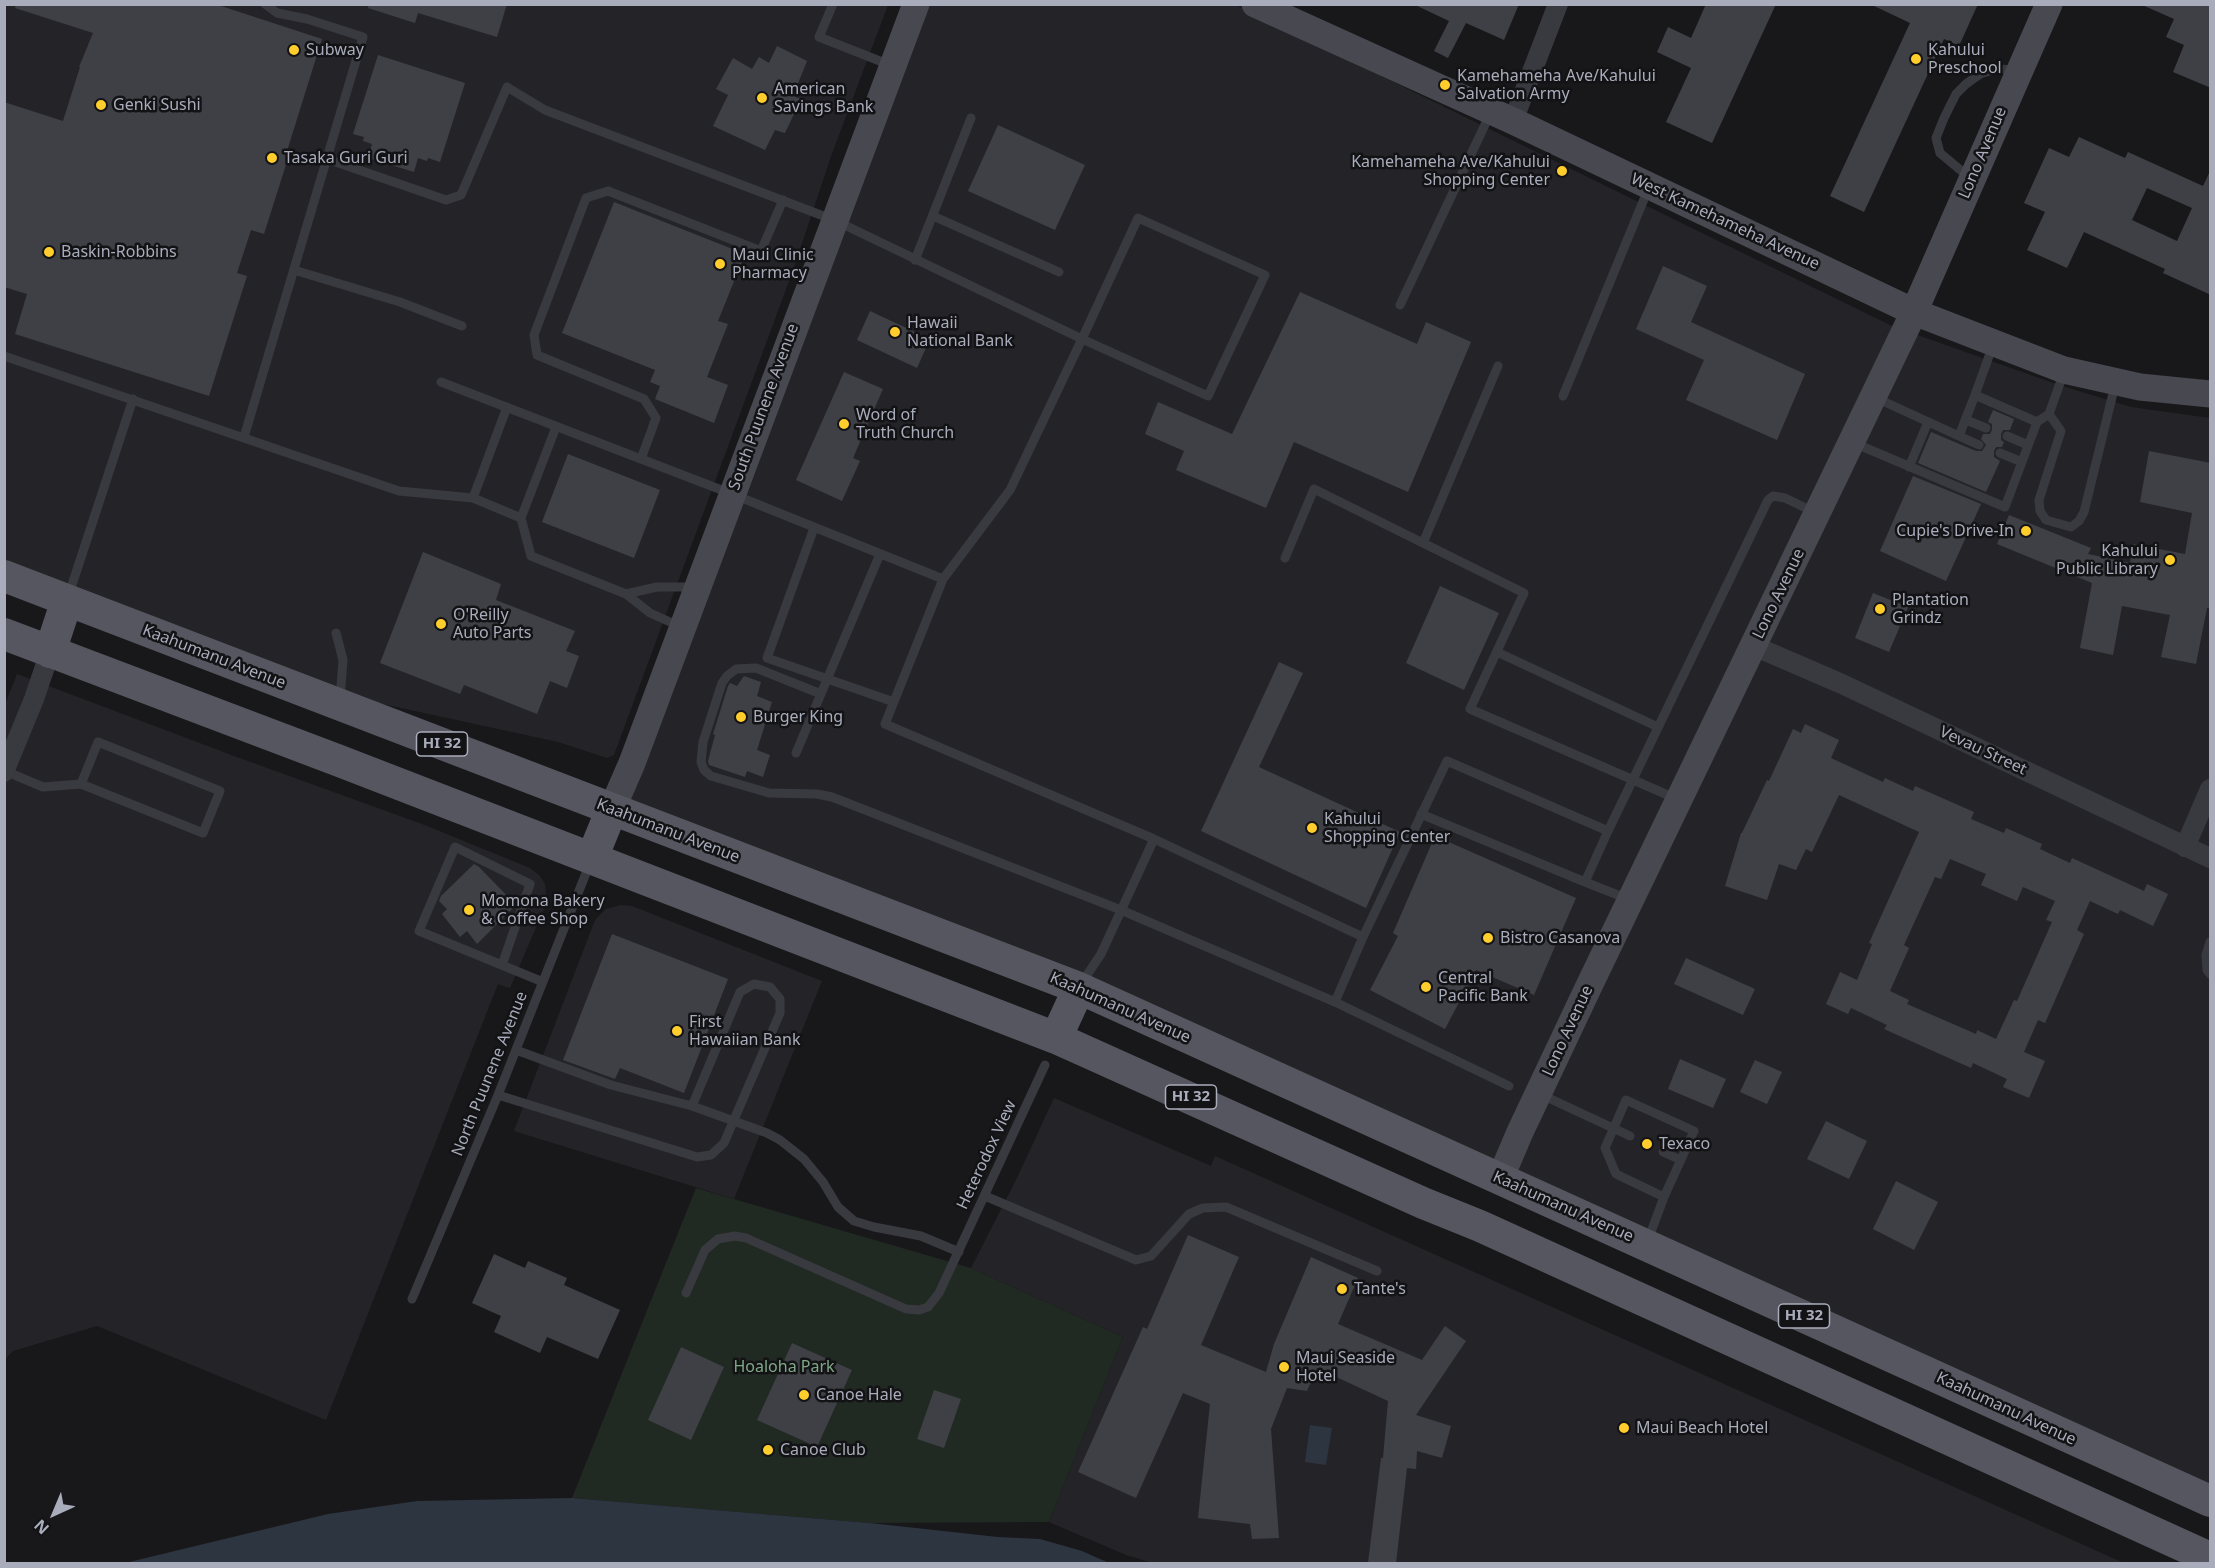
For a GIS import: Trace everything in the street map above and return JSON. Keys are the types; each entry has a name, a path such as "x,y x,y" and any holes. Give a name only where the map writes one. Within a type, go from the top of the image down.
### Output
{"main road":[{"name":"Kaahumanu Avenue","path":"4,576 1079,988 2211,1501"},
{"path":"50,652 67,600"},
{"name":"HI 32","path":"4,634 592,858 1051,1052 1479,1226 2211,1558"},
{"path":"592,858 612,809"},
{"path":"1051,1052 1079,988"},
{"path":"1479,1226 1500,1179"},
{"path":"1909,1421 1930,1374"}],"street":[{"name":"South Puunene Avenue","path":"612,809 632,763 916,4"},
{"name":"West Kamehameha Avenue","path":"1255,4 1502,116 1914,312 2064,370 2140,387 2211,394"},
{"path":"1502,116 1558,4"},
{"name":"Lono Avenue","path":"1500,1179 1539,1093 1914,312 2049,4"},
{"name":"Vevau Street","path":"1754,646 1842,684 2211,858"},
{"path":"5,772 50,652"},
{"path":"2185,847 2211,789"},
{"path":"2127,1520 2188,1563"}],"lane":[{"path":"244,437 363,37 277,13 265,4"},
{"path":"833,4 819,37 892,66"},
{"path":"1972,179 1940,153 1936,138 1944,118 1956,94 1980,74 1996,69 2019,70"},
{"path":"327,159 446,200 461,195 507,87 545,110 834,220 1082,339 1208,396 1265,275 1138,218 1082,339 1010,490 943,579 885,724 1154,839 1363,937"},
{"path":"1400,305 1502,116"},
{"path":"915,260 971,118"},
{"path":"1563,396 1650,186"},
{"path":"641,459 656,418 644,399 537,355 534,335 586,198 608,191 761,251 783,201"},
{"path":"933,216 1059,272"},
{"path":"294,270 400,302 462,326"},
{"path":"1959,436 1993,343"},
{"path":"4,356 399,490 473,498 521,518"},
{"path":"1423,543 1498,366"},
{"path":"1852,442 2005,507 2037,422 2049,414 2064,370"},
{"path":"2049,414 2061,431 2039,500 2040,510 2046,520 2071,527 2079,521 2084,512 2116,381"},
{"path":"441,382 732,494 943,579"},
{"path":"1975,395 2037,422"},
{"path":"1874,397 1979,445"},
{"path":"67,600 133,399"},
{"path":"473,498 507,407"},
{"path":"1966,420 1986,428"},
{"path":"1909,467 1928,422"},
{"path":"556,427 521,518 531,556 626,594 650,614 682,627"},
{"path":"2007,436 2028,445"},
{"path":"2000,453 2022,462"},
{"path":"1285,558 1314,489 1524,593 1470,709 1680,800"},
{"path":"1585,882 1768,500 1773,496 1785,498 1818,514"},
{"path":"814,528 767,658 894,702"},
{"path":"796,753 880,554"},
{"path":"626,594 657,587 697,587"},
{"path":"336,633 343,660 339,705"},
{"path":"1497,652 1658,727"},
{"path":"821,694 756,668 736,669 722,683 703,742 702,762 705,770 711,776 770,793 817,794 832,797 1121,910 1335,1002 1509,1086"},
{"path":"5,772 43,787 81,784 203,833 220,791 98,742 81,784"},
{"path":"1335,1002 1363,937 1447,761 1608,831"},
{"path":"1421,814 1631,901"},
{"path":"1079,988 1101,954 1154,839"},
{"path":"502,965 530,884 455,847 419,932 543,982"},
{"name":"North Puunene Avenue","path":"412,1299 498,1095 592,858"},
{"path":"2211,942 2206,955 2206,970 2211,974"},
{"path":"498,1095 697,1157 709,1156 719,1150 780,1013 781,1002 778,994 765,984 756,983 738,994 692,1106"},
{"path":"516,1050 611,1086 692,1106 767,1132 792,1149 814,1170 838,1208 854,1221 867,1226 921,1236 957,1255"},
{"name":"Heterodox View","path":"686,1293 705,1250 718,1239 729,1236 746,1238 906,1309 914,1311 923,1309 934,1301 957,1255 1051,1052"},
{"path":"1539,1093 1630,1136"},
{"path":"1647,1245 1664,1197 1694,1131 1626,1100 1605,1148 1616,1174 1664,1197"},
{"path":"1663,1152 1681,1160"},
{"path":"985,1196 1136,1260 1151,1256 1190,1214 1203,1208 1226,1207 1377,1271"}],"shaded area":[{"path":"4,5 888,5 614,755 607,758 558,742 272,680 5,576"},
{"path":"916,5 1236,5 1892,326 2059,385 2131,407 2210,418 2210,1501 1556,1204 612,809"},
{"path":"17,674 422,824 530,868 545,884 547,902 510,988 498,984 326,1420 97,1326 13,1351 5,1359 4,707"},
{"name":"First Hawaiian Bank","path":"621,905 632,906 822,981 734,1199 514,1131 595,920 606,909"},
{"path":"1054,1098 1211,1166 1215,1156 2124,1563 1153,1563 1126,1555 1049,1522 1123,1337 971,1268 1017,1178"},
{"path":"1310,1425 1332,1428 1326,1465 1305,1462"},
{"path":"572,1498 1040,1539 1082,1551 1109,1563 125,1563 328,1514 417,1501"}],"green space":[{"name":"Hoaloha Park","path":"696,1188 971,1268 1123,1337 1049,1522 870,1523 572,1498"}],"building":[{"path":"16,4 215,4 322,39 264,234 251,230 237,273 247,276 209,396 15,334 27,294 4,287 4,102 63,121 79,67 93,33 15,8"},
{"path":"369,4 507,4 497,37 418,13 415,23 368,8"},
{"path":"1413,4 1519,4 1504,40 1466,23 1448,58 1434,51 1449,21"},
{"path":"1706,4 1776,4 1712,143 1666,122 1691,68 1657,52 1668,27 1691,38"},
{"path":"1870,4 1978,4 1959,46 1944,39 1864,212 1830,196 1910,23"},
{"path":"2140,4 2211,4 2211,88 2173,72 2184,45 2166,37 2174,19"},
{"name":"American Savings Bank","path":"777,46 807,61 793,96 801,99 785,133 775,130 765,150 713,126 728,95 716,89 733,58 752,69 759,57 769,63"},
{"path":"378,55 465,83 440,162 418,158 414,172 368,158 372,144 363,141 364,137 353,134"},
{"path":"998,125 1085,165 1055,230 968,191"},
{"path":"2079,137 2125,158 2128,152 2203,186 2211,169 2211,295 2163,273 2165,269 2084,232 2067,268 2027,250 2045,212 2024,203 2049,148 2069,157","holes":["2147,188 2192,208 2177,241 2132,220"]},
{"path":"614,202 745,254 718,321 728,324 707,377 728,385 714,423 655,399 660,386 650,382 655,370 562,333"},
{"path":"1663,266 1707,286 1691,322 1805,374 1777,440 1686,400 1704,360 1636,329"},
{"path":"1300,292 1417,344 1426,322 1471,342 1408,492 1294,442 1266,508 1176,470 1184,451 1145,434 1158,402 1232,434"},
{"path":"870,311 930,339 917,368 857,340"},
{"name":"Word of Truth Church","path":"844,372 883,389 853,458 860,461 842,501 796,480"},
{"path":"1993,410 2014,419 2010,430 2003,430 2001,434 2001,440 2004,442 2002,447 1996,447 1994,451 1994,457 2000,461 1986,492 1918,463 1931,432 1976,451 1982,451 1986,445 1981,439 1983,434 1990,434 1992,430 1992,424 1988,422"},
{"name":"Kahului Public Library","path":"2149,451 2211,463 2211,608 2207,608 2196,664 2161,657 2170,615 2122,606 2113,655 2080,648 2092,583 1997,544 2009,515 2091,548 2088,554 2130,563 2133,544 2185,554 2192,513 2140,502"},
{"path":"568,454 660,490 634,558 542,522"},
{"path":"1913,476 1981,504 1946,581 1880,551"},
{"path":"423,552 501,584 496,600 575,631 566,651 579,656 567,688 550,681 537,714 464,685 460,694 380,663"},
{"path":"1440,586 1499,613 1464,690 1406,663"},
{"path":"1873,593 1908,607 1889,652 1855,638"},
{"path":"1279,662 1303,673 1259,767 1400,832 1366,908 1201,831"},
{"name":"Burger King","path":"744,676 761,682 757,696 772,702 757,750 770,755 763,777 747,771 745,777 709,765 708,761 715,735 713,734 728,686 730,683 737,686"},
{"path":"1805,724 1839,740 1831,758 1883,782 1885,778 1913,791 1915,786 1974,812 1971,819 2004,833 2006,828 2042,844 2040,849 2070,863 2072,858 2144,891 2147,884 2168,894 2153,926 2120,910 2118,914 2090,901 2077,930 2084,934 2045,1023 2038,1020 2024,1052 2045,1061 2029,1098 2003,1087 2007,1079 1973,1063 1971,1068 1884,1029 1887,1025 1851,1008 1848,1014 1826,1004 1840,972 1857,980 1872,944 1869,943 1919,832 1839,795 1812,852 1806,849 1796,870 1779,864 1767,900 1725,886 1741,833 1767,780 1769,781 1793,729 1801,733","holes":["1950,859 1986,874 1981,885 2017,901 2023,887 2055,901 2046,920 2052,922 2017,1001 2014,1000 1996,1039 1977,1030 1976,1034 1907,1004 1909,1000 1890,991 1909,948 1904,945 1935,877 1941,879"]},
{"path":"1435,836 1576,898 1534,995 1476,970 1445,1029 1370,990 1398,936 1393,933"},
{"path":"474,864 516,905 477,944 467,931 460,937 442,914 447,909 439,901 441,896"},
{"path":"612,934 728,979 684,1093 620,1068 615,1079 563,1060"},
{"path":"1686,958 1755,989 1743,1015 1674,984"},
{"path":"1680,1059 1726,1079 1713,1108 1668,1089"},
{"path":"1755,1060 1782,1072 1767,1104 1740,1092"},
{"path":"1826,1121 1867,1141 1849,1179 1807,1159"},
{"path":"1896,1181 1938,1202 1914,1250 1873,1229"},
{"path":"1188,1235 1239,1257 1201,1345 1266,1372 1274,1344 1311,1257 1358,1278 1338,1324 1422,1360 1445,1326 1466,1341 1416,1415 1451,1426 1442,1458 1417,1451 1416,1469 1407,1468 1396,1563 1368,1563 1381,1458 1383,1458 1388,1401 1317,1368 1307,1391 1287,1388 1271,1429 1279,1538 1252,1539 1250,1524 1198,1518 1210,1404 1183,1393 1136,1498 1078,1472 1143,1327 1147,1329"},
{"path":"494,1254 525,1268 528,1261 567,1278 564,1285 620,1310 598,1359 547,1337 540,1353 494,1332 501,1316 472,1303"},
{"name":"Canoe Hale","path":"792,1343 852,1370 817,1447 757,1420"},
{"path":"681,1347 724,1367 691,1440 648,1420"},
{"path":"934,1390 961,1399 944,1448 917,1439"}],"place":[{"name":"Subway","path":"294,50"},
{"name":"Kahului Preschool","path":"1916,59"},
{"name":"Kamehameha Ave/Kahului Salvation Army","path":"1445,85"},
{"name":"American Savings Bank","path":"762,98"},
{"name":"Genki Sushi","path":"101,105"},
{"name":"Tasaka Guri Guri","path":"272,158"},
{"name":"Kamehameha Ave/Kahului Shopping Center","path":"1562,171"},
{"name":"Baskin-Robbins","path":"49,252"},
{"name":"Maui Clinic Pharmacy","path":"720,264"},
{"name":"Hawaii National Bank","path":"895,332"},
{"name":"Word of Truth Church","path":"844,424"},
{"name":"Cupie's Drive-In","path":"2026,531"},
{"name":"Kahului Public Library","path":"2170,560"},
{"name":"Plantation Grindz","path":"1880,609"},
{"name":"O'Reilly Auto Parts","path":"441,624"},
{"name":"Burger King","path":"741,717"},
{"name":"Kahului Shopping Center","path":"1312,828"},
{"name":"Momona Bakery & Coffee Shop","path":"469,910"},
{"name":"Bistro Casanova","path":"1488,938"},
{"name":"Central Pacific Bank","path":"1426,987"},
{"name":"First Hawaiian Bank","path":"677,1031"},
{"name":"Texaco","path":"1647,1144"},
{"name":"Tante's","path":"1342,1289"},
{"name":"Maui Seaside Hotel","path":"1284,1367"},
{"name":"Canoe Hale","path":"804,1395"},
{"name":"Maui Beach Hotel","path":"1624,1428"},
{"name":"Canoe Club","path":"768,1450"}]}
